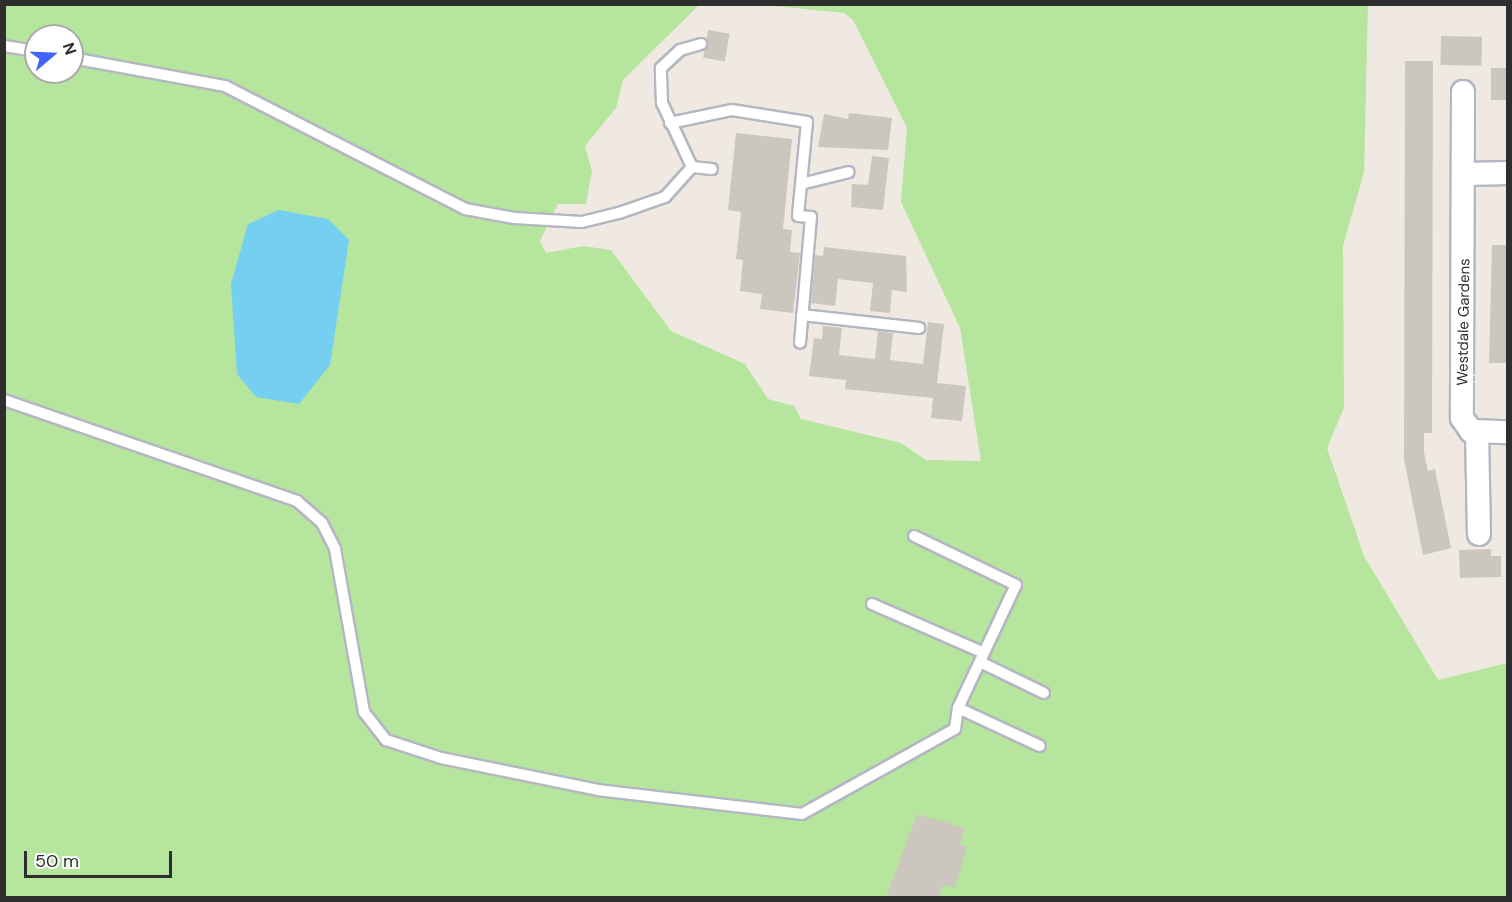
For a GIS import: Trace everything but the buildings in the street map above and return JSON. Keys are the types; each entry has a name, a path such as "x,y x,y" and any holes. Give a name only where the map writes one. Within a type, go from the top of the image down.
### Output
{"street":[{"name":"Westdale Gardens","path":"1463,92 1466,174 1462,418 1470,431 1477,431"},
{"path":"1466,174 1508,173"},
{"path":"1479,534 1477,431 1508,432"}],"lane":[{"path":"692,167 662,103 661,68 680,50 701,44"},
{"path":"4,46 24,49"},
{"path":"84,60 225,86 465,209 514,218 582,222 619,213 665,197 692,167"},
{"path":"670,123 732,110 807,122 798,216 811,218 800,343"},
{"path":"692,167 712,169"},
{"path":"801,184 849,172"},
{"path":"802,315 919,328"},
{"path":"4,400 297,501 322,523 335,549 364,712 386,740 441,758 598,790 802,814 955,729 958,708 1016,585 914,536"},
{"path":"872,604 982,657 1044,693"},
{"path":"958,708 1040,746"}],"green space":[{"path":"1368,4 1364,172 1343,246 1344,408 1327,448 1364,556 1438,680 1507,663 1507,897 5,898 5,5 699,5 623,80 616,108 585,146 592,171 586,204 558,204 540,241 546,253 583,246 611,250 671,331 745,364 768,399 794,406 801,419 901,443 926,460 981,461 960,328 901,202 907,128 853,20 844,13 766,5"}],"water":[{"path":"279,210 328,219 349,240 330,365 299,404 256,397 237,374 231,284 248,224"}]}
